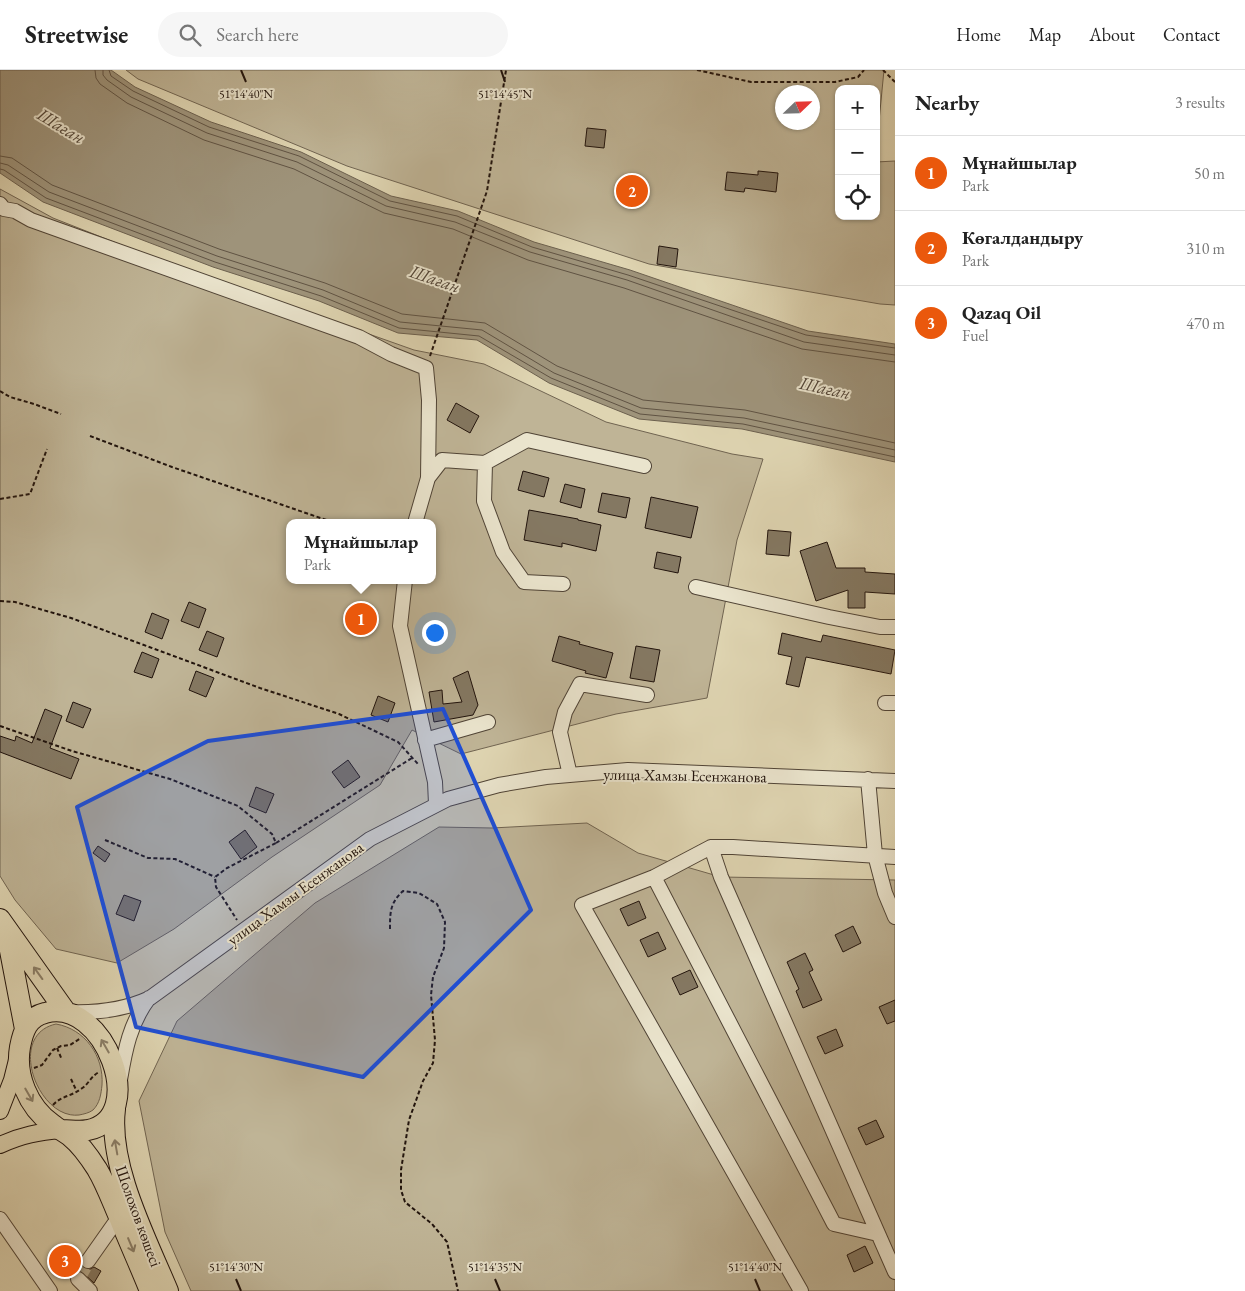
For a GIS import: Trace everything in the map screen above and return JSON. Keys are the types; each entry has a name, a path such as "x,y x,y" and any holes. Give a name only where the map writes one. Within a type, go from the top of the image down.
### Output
{"highway":[{"path":"3,923 66,1012"},
{"path":"3,923 25,1028"},
{"path":"66,1012 89,1024 100,1037 108,1052 118,1082 116,1104 108,1118 88,1130 62,1130 45,1118 28,1094 20,1074 20,1048 25,1028 43,1013 66,1012"},
{"name":"Шолохов көшесі","path":"116,1104 114,1134 123,1179 168,1291"},
{"name":"Шолохов көшесі","path":"62,1130 78,1145 98,1170 150,1291"}],"main road":[{"path":"0,1111 12,1080 20,1048"},
{"path":"0,1145 22,1135 62,1130"}],"street":[{"path":"0,204 4,209 15,211 31,220 359,337 391,354 426,368 430,400 428,478 416,519"},
{"path":"428,478 442,460 485,463 527,440 644,466"},
{"path":"485,463 484,501 503,552 524,582 563,584"},
{"path":"405,584 400,626 435,782 436,804"},
{"path":"696,587 829,617 880,627 895,627"},
{"path":"570,775 560,732 565,712 580,684 647,695"},
{"path":"425,740 488,722"},
{"name":"улица Хамзы Есенжанова","path":"150,998 370,839 448,798 499,785 546,777 628,770 895,781"},
{"path":"868,779 875,855 885,893 895,917"},
{"path":"711,847 721,877 895,1272"},
{"path":"801,1291 582,905 654,877 711,847 895,857"},
{"path":"654,877 834,1224 878,1234"},
{"path":"66,1012 89,1013 125,1008 150,998"},
{"path":"116,1104 128,1040 134,1021 150,998"},
{"path":"88,1261 119,1217"},
{"path":"0,1219 50,1291"},
{"path":"78,1279 90,1291"}],"path":[{"path":"426,368 487,191 506,70"},
{"path":"697,70 751,82 835,82 858,77 864,70"},
{"path":"883,70 895,82"},
{"path":"0,391 10,397 61,414"},
{"path":"90,436 172,467 323,519"},
{"path":"0,499 30,494 47,449"},
{"path":"0,601 15,602 71,618 260,688 339,714 398,742 435,782"},
{"path":"0,726 72,751 170,779 238,806 272,834 276,843"},
{"path":"215,877 227,868 276,843 412,757"},
{"path":"105,840 148,858 175,859 215,877"},
{"path":"215,877 216,887 244,929"},
{"path":"390,929 390,913 394,899 403,891 419,893 436,904 445,922 444,948 433,977 431,995 436,1040 433,1063 423,1081 409,1120 400,1170 401,1190 405,1202 432,1224 447,1242 458,1291"},
{"path":"30,1070 42,1064 50,1053 57,1048 70,1045 85,1035"},
{"path":"57,1048 62,1060"},
{"path":"56,1111 51,1107 57,1100 77,1092 93,1076 103,1070"},
{"path":"71,1079 77,1092"}],"highlighted area":[{"path":"443,709 531,910 363,1077 136,1027 77,807 208,741"}],"shaded area":[{"path":"126,70 884,70 880,111 880,85 835,85 835,220 880,220 880,162 895,161 895,305 649,264 347,166 138,79"},
{"path":"0,189 53,218 157,259 414,350 484,364 606,422 732,454 763,459 737,540 707,698 616,714 461,754 412,730 380,785 272,857 174,929 117,963 56,949 15,900 0,876"},
{"path":"587,823 638,853 721,877 895,880 895,1291 191,1291 165,1232 139,1101 177,1021 315,903 439,827 492,828"},
{"path":"56,1024 76,1032 84,1038 96,1054 100,1064 102,1074 101,1095 93,1110 88,1113 79,1115 64,1113 51,1104 33,1076 30,1059 33,1044 41,1031"}],"water":[{"name":"Шаған","path":"0,70 111,70 135,87 211,122 301,152 391,196 458,211 534,242 630,270 808,331 895,344 895,462 742,429 639,419 549,383 477,340 398,333 319,301 213,267 43,202 0,173"}],"building":[{"path":"587,128 606,130 604,148 585,146"},
{"path":"758,171 778,173 776,192 745,188 744,192 725,190 727,172 758,175"},
{"path":"659,246 678,249 676,267 657,264"},
{"path":"456,403 479,416 470,433 447,420"},
{"path":"523,471 549,478 544,497 518,490"},
{"path":"565,484 585,489 581,508 560,502"},
{"path":"602,493 630,498 626,518 598,512"},
{"path":"651,497 698,507 691,538 645,528"},
{"path":"529,510 601,525 596,551 562,543 562,547 524,540"},
{"path":"768,530 791,532 789,556 766,554"},
{"path":"827,542 836,568 865,568 865,572 895,574 895,594 865,592 865,608 848,608 848,590 816,601 800,551"},
{"path":"657,552 681,557 678,573 654,568"},
{"path":"189,602 206,609 199,628 181,621"},
{"path":"152,613 169,620 162,639 145,632"},
{"path":"207,631 224,638 217,657 199,650"},
{"path":"782,633 821,642 823,635 895,650 891,674 806,657 799,687 786,684 792,657 778,654"},
{"path":"559,636 580,642 579,644 613,653 606,678 585,673 586,671 552,661"},
{"path":"636,646 660,650 654,682 630,678"},
{"path":"142,652 159,659 152,678 134,672"},
{"path":"196,671 214,678 206,697 189,690"},
{"path":"468,671 478,705 473,715 434,722 429,692 442,690 443,704 462,702 453,678"},
{"path":"378,696 395,703 388,722 371,715"},
{"path":"73,702 91,709 83,728 66,721"},
{"path":"45,709 62,716 50,748 79,759 71,779 0,752 0,736 15,741 16,736 32,743"},
{"path":"348,760 360,777 344,788 332,772"},
{"path":"256,787 274,794 266,813 249,806"},
{"path":"245,830 257,847 241,859 229,842"},
{"path":"98,846 110,854 105,862 93,853"},
{"path":"124,895 141,901 134,921 116,914"},
{"path":"639,901 646,918 628,926 620,909"},
{"path":"853,926 861,943 843,952 835,935"},
{"path":"658,932 666,949 648,957 640,940"},
{"path":"805,953 813,970 809,972 822,1000 803,1008 796,991 799,989 787,962"},
{"path":"690,970 698,987 680,995 672,978"},
{"path":"895,1000 895,1021 887,1024 879,1007"},
{"path":"836,1029 843,1046 825,1054 817,1037"},
{"path":"876,1120 884,1137 866,1145 858,1128"},
{"path":"865,1246 873,1263 854,1272 847,1255"},
{"path":"64,1251 80,1259 80,1264 83,1268 88,1270 94,1267 101,1271 94,1283 81,1271 72,1273 57,1264"}],"tunnel":[{"path":"78,1279 88,1261"}],"place":[{"name":"Көгалдандыру","path":"632,191"},
{"name":"Мұнайшылар","path":"361,619"},
{"name":"Qazaq Oil","path":"65,1261"}]}
